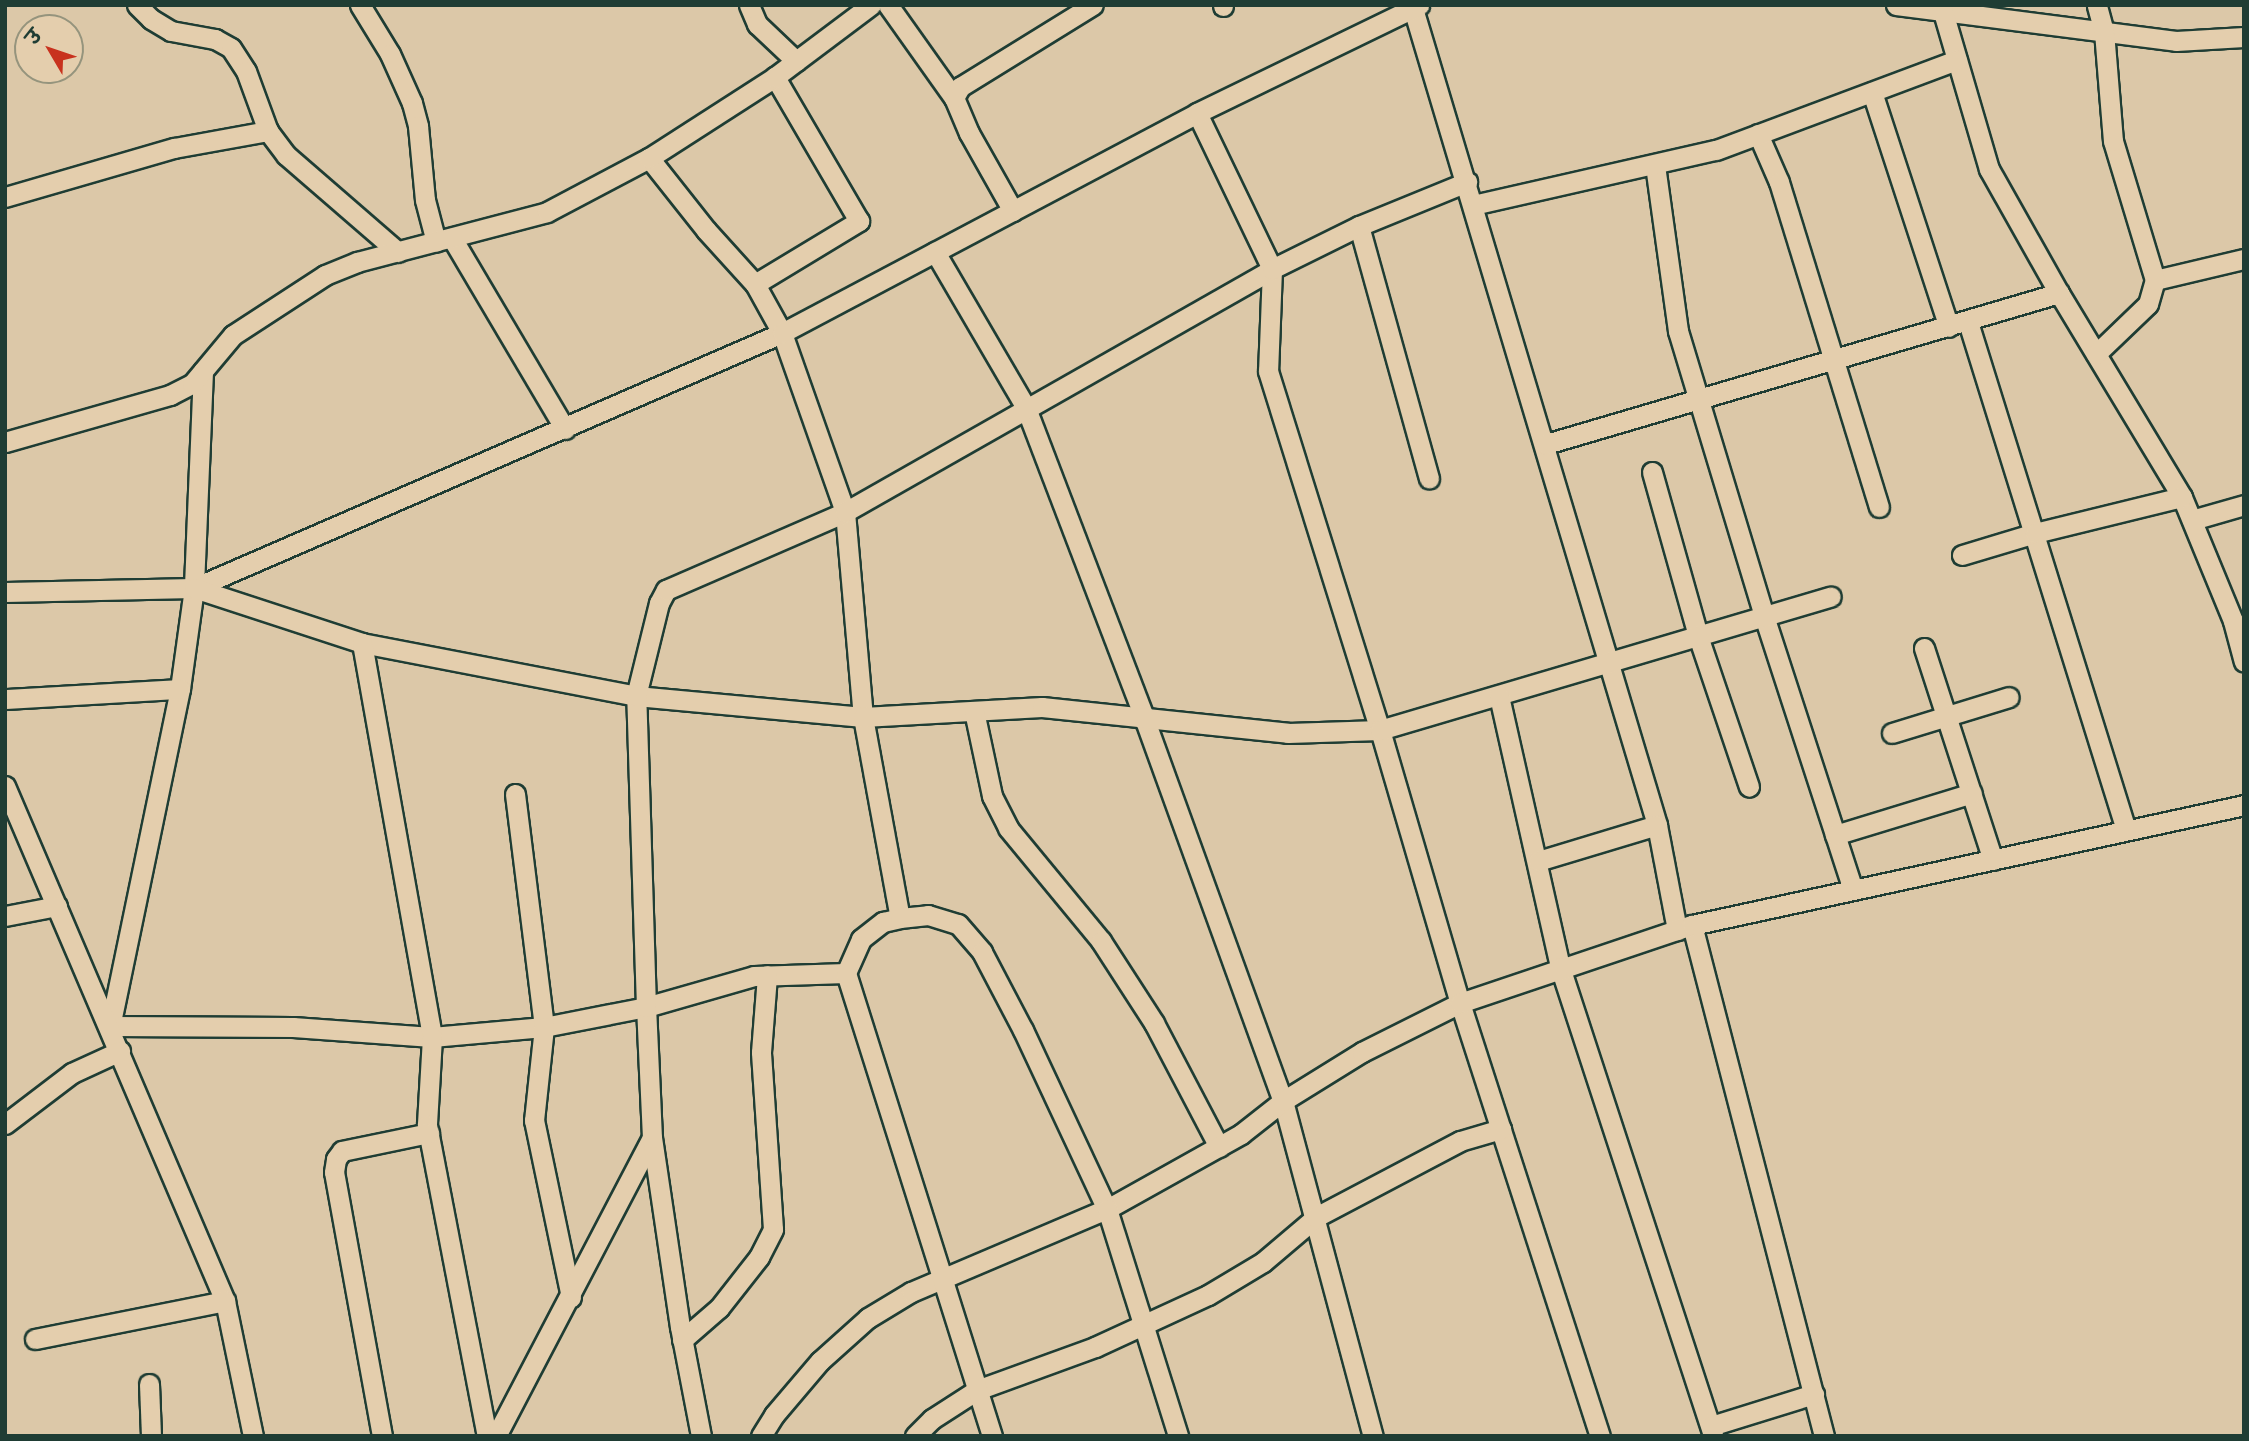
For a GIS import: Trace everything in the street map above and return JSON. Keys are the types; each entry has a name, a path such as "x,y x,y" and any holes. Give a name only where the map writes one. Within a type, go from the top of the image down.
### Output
{"street":[{"path":"137,5 150,19 171,31 215,39 231,48 246,71 268,131 285,155 398,252"},
{"path":"360,5 390,54 412,103 418,126 425,200 444,240 565,429"},
{"path":"749,5 757,24 796,61"},
{"path":"888,5 954,98 963,121 1013,211"},
{"path":"954,98 960,88 1093,5"},
{"path":"1896,5 1942,8 2176,41 2244,37"},
{"path":"2096,5 2104,32 2113,141 2155,281 2148,304 2096,354"},
{"path":"194,588 565,429 782,332 1197,113 1415,6 1546,444 1607,665 1657,825 1824,1436"},
{"path":"5,442 170,395 192,384 233,335 325,275 398,252 547,212 649,158 775,77 862,8"},
{"path":"1942,8 1989,169 2059,293 2182,496 2233,621 2244,663"},
{"path":"1474,205 1716,150 1957,60"},
{"path":"755,284 859,221 775,77"},
{"path":"1872,92 1949,327"},
{"path":"1197,113 1272,269 1268,370 1380,730 1460,1003 1600,1436"},
{"path":"5,197 174,148 268,131"},
{"path":"1758,134 1779,182 1879,507"},
{"path":"649,158 706,230 755,284 782,332 845,512 863,717 900,918"},
{"path":"1655,165 1678,331 1764,616 1853,890"},
{"path":"701,1436 682,1340 652,1138 646,1007 635,696 659,603 666,590 845,512 1272,269 1359,226 1466,182"},
{"path":"1359,226 1430,478"},
{"path":"935,253 1026,408 1143,715 1283,1101 1373,1436"},
{"path":"2155,281 2244,260"},
{"path":"1546,444 1968,322 2059,293"},
{"path":"1968,322 2126,830"},
{"path":"110,1027 180,690 194,588 204,371"},
{"path":"1651,472 1698,636 1749,787"},
{"path":"1962,555 2035,533 2182,496"},
{"path":"2192,520 2244,505"},
{"path":"5,592 194,588 362,643 635,696 863,717 1042,707 1143,715 1288,733 1380,730 1607,665 1831,596"},
{"path":"362,643 432,1037 429,1133 487,1436"},
{"path":"1924,648 1993,859"},
{"path":"5,699 180,690"},
{"path":"1499,696 1560,967 1712,1431 1814,1394"},
{"path":"1892,733 2009,697"},
{"path":"974,710 992,796 1008,828 1101,941 1154,1023 1219,1147"},
{"path":"5,786 10,809 57,906 110,1027 225,1301 253,1436"},
{"path":"1835,835 1972,793"},
{"path":"514,794 544,1027 534,1120 571,1297"},
{"path":"761,1436 774,1415 820,1361 868,1318 911,1292 1107,1209 1241,1134 1283,1101 1362,1052 1460,1003 1560,967 1685,928 2244,805"},
{"path":"1538,861 1657,825"},
{"path":"5,916 57,906"},
{"path":"992,1436 846,973 861,939 883,922 900,918 928,915 958,924 982,951 1023,1030 1107,1209 1178,1436"},
{"path":"110,1027 293,1027 432,1037 544,1027 646,1007 754,976 846,973"},
{"path":"682,1340 719,1308 759,1258 773,1229 761,1052 767,975"},
{"path":"5,1124 72,1073 120,1051"},
{"path":"915,1436 932,1419 977,1390 1143,1325 1208,1295 1263,1262 1316,1217 1460,1141 1501,1129"},
{"path":"382,1436 334,1172 336,1159 342,1151 429,1133"},
{"path":"496,1436 652,1138"},
{"path":"35,1339 225,1301"},
{"path":"149,1384 151,1436"}]}
